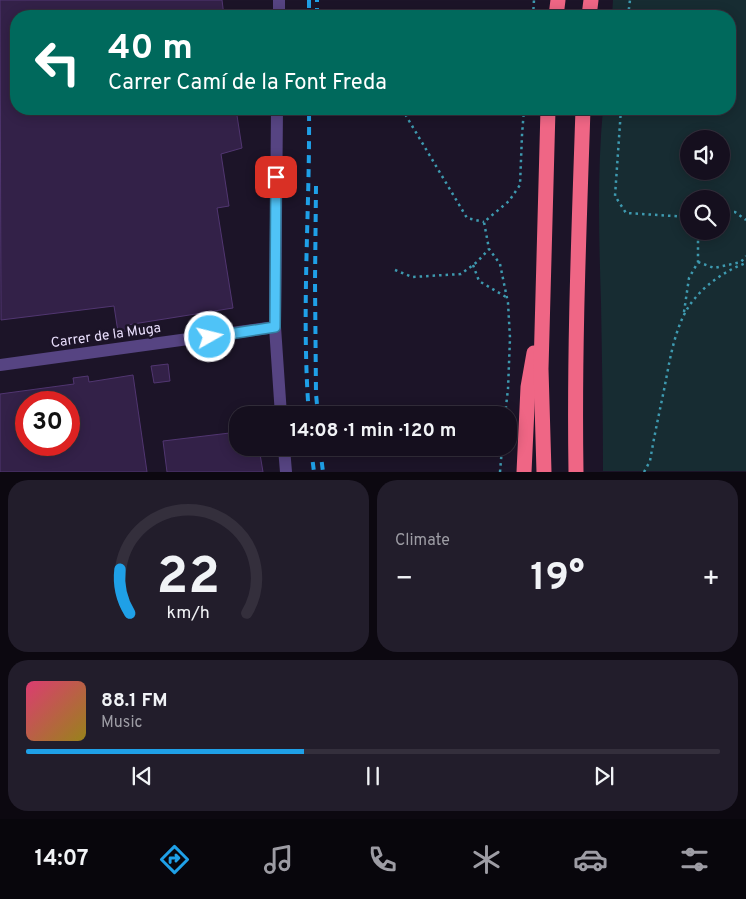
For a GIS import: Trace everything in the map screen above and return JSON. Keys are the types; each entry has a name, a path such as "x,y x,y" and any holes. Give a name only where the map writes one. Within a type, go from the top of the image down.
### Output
{"highway":[{"path":"544,472 540,369 548,115"},
{"path":"576,472 577,306 583,115"},
{"path":"524,472 528,387 542,304"}],"street":[{"path":"277,115 275,327 280,406"},
{"name":"Carrer de la Muga","path":"0,365 275,327"},
{"path":"285,456 286,472"}],"path":[{"path":"406,115 467,218 484,222"},
{"path":"484,222 509,201 520,185 524,115"},
{"path":"621,115 615,196 626,213 680,216"},
{"path":"730,212 735,212 746,220"},
{"path":"484,222 489,249 500,264 507,298 510,338 506,406"},
{"path":"644,472 650,461 671,353 684,314 690,278 698,262 698,240"},
{"path":"395,270 412,278 461,274 489,249"},
{"path":"698,262 714,268 741,262 746,256"},
{"path":"684,314 695,297 716,278 746,263"},
{"path":"473,265 479,280 507,298"},
{"path":"500,472 501,456"}],"shaded area":[{"path":"613,0 746,0 746,471 603,471 599,206 603,115 736,115 736,10 612,10"}],"building":[{"path":"0,0 222,0 223,10 10,10 10,115 237,115 242,148 221,154 229,206 217,208 233,308 127,325 127,331 118,332 114,306 1,320"},
{"path":"168,364 170,381 154,383 151,366"},
{"path":"133,375 147,472 0,472 0,394 15,392 15,456 80,456 80,391 22,391 74,384 73,378 88,376 89,382"},
{"path":"229,433 229,456 260,456 263,472 167,472 163,441"}],"railway":[{"path":"309,0 309,10"},
{"path":"317,0 317,10"},
{"path":"309,115 306,300 309,406"},
{"path":"316,186 317,406"},
{"path":"312,456 314,472"},
{"path":"321,456 323,472"}],"route":[{"path":"210,337 275,327 276,177"}]}
